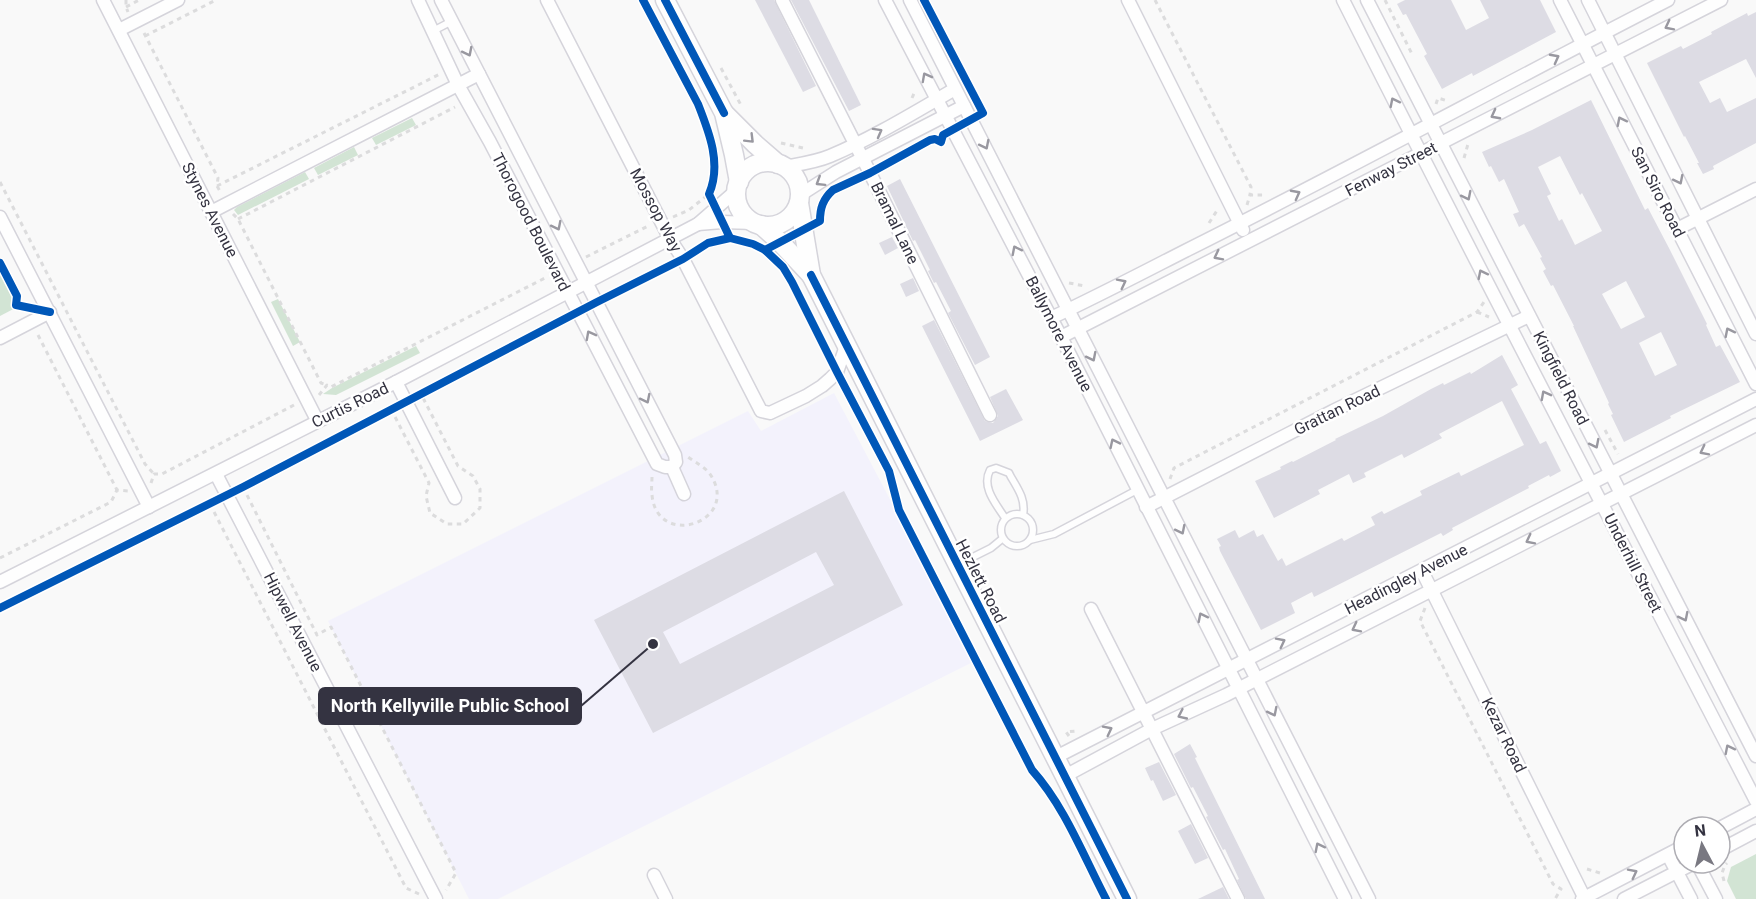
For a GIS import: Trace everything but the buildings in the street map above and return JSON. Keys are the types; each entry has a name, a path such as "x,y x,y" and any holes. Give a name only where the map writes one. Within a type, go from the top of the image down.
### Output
{"main road":[{"path":"665,0 724,113 734,155 738,186 737,198 742,212 758,224 778,224 785,221 796,210 799,199 800,188 794,175 755,144 724,113"},
{"path":"738,186 746,171 758,164 771,162 781,165"},
{"name":"Hezlett Road","path":"799,199 811,274 1127,899"},
{"name":"Hezlett Road","path":"758,224 780,242 811,274"}],"street":[{"name":"Stynes Avenue","path":"103,0 317,420"},
{"path":"119,30 178,0"},
{"name":"Thorogood Boulevard","path":"418,0 458,85 490,141 657,464 672,467"},
{"name":"Thorogood Boulevard","path":"441,0 675,455 676,462 672,467"},
{"name":"Mossop Way","path":"547,0 761,411 770,413 775,411 822,386 837,372 846,346"},
{"name":"Bramal Lane","path":"782,0 990,415"},
{"name":"Ballymore Avenue","path":"885,0 1061,337 1345,899"},
{"name":"Ballymore Avenue","path":"910,0 1369,899"},
{"path":"1128,0 1248,241"},
{"name":"Kingfield Road","path":"1343,0 1509,326"},
{"name":"Kingfield Road","path":"1367,0 1756,756"},
{"name":"San Siro Road","path":"1560,0 1756,384"},
{"name":"San Siro Road","path":"1588,0 1756,334"},
{"name":"Fenway Street","path":"1051,318 1240,223 1668,0"},
{"name":"Fenway Street","path":"1061,337 1721,0"},
{"path":"211,212 479,74"},
{"path":"781,165 812,162 829,156 856,144 955,89"},
{"path":"799,199 836,172 864,160 964,106"},
{"name":"Curtis Road","path":"0,582 396,382 699,224 738,186"},
{"path":"1677,230 1756,189"},
{"path":"0,217 149,507"},
{"name":"Curtis Road","path":"699,224 722,222 758,224"},
{"path":"0,338 50,312"},
{"name":"Grattan Road","path":"1146,507 1333,411 1529,316"},
{"name":"Underhill Street","path":"1509,326 1756,801"},
{"path":"396,382 455,498"},
{"name":"Headingley Avenue","path":"1056,757 1756,399"},
{"name":"Headingley Avenue","path":"1065,776 1152,729 1256,680 1756,425"},
{"name":"Thorogood Boulevard","path":"672,467 684,494"},
{"name":"Hipwell Avenue","path":"216,474 441,895"},
{"name":"Kezar Road","path":"1422,571 1584,898"},
{"path":"1092,609 1238,899"},
{"path":"1732,822 1756,809"},
{"path":"1732,844 1756,831"},
{"path":"1584,898 1672,853"},
{"path":"1668,855 1672,863"},
{"path":"654,875 666,899"},
{"path":"1624,899 1672,875"},
{"path":"1679,875 1691,899"},
{"path":"1702,875 1716,899"}],"lane":[{"path":"433,31 452,21"},
{"path":"1005,518 989,492 986,482 990,470 996,468 1009,473 1023,501 1023,515"},
{"path":"1030,540 1033,530 1027,517 1013,514 1005,518 1000,528 1002,539 1016,547 1030,540 1054,534 1137,490"},
{"path":"957,565 991,548 1002,539"}],"path":[{"path":"126,7 140,0"},
{"path":"146,36 216,0"},
{"path":"1155,0 1251,187 1240,223 1214,216"},
{"path":"1385,0 1417,64"},
{"path":"717,60 743,109"},
{"path":"217,186 443,72"},
{"path":"238,219 459,105"},
{"path":"1464,158 1470,139"},
{"path":"0,182 145,464 154,474 162,474 292,405 299,406 321,394 327,385 332,387 557,272"},
{"path":"576,262 660,220 689,210 709,194 713,185"},
{"path":"1250,195 1261,196 1271,191"},
{"path":"709,194 716,209"},
{"path":"1200,227 1210,222 1219,207"},
{"path":"1069,283 1086,286"},
{"path":"1170,481 1174,468 1477,312 1484,300"},
{"path":"38,335 117,490"},
{"path":"380,415 431,388"},
{"path":"1602,423 1618,454 1604,461"},
{"path":"117,490 128,491 152,482 154,474"},
{"path":"199,509 253,482"},
{"path":"243,487 317,635 332,627 456,873 441,895"},
{"path":"0,558 111,502 117,490"},
{"path":"210,504 406,888 422,895"},
{"path":"1431,590 1420,621 1553,884 1561,889 1555,899"},
{"path":"1582,860 1587,870 1605,874"}],"shaded area":[{"path":"834,393 975,661 498,899 469,899 328,621 748,411 761,431"}],"green space":[{"path":"412,118 416,125 376,145 372,138"},
{"path":"354,147 358,155 318,175 314,168"},
{"path":"305,172 309,179 238,215 234,210 237,207"},
{"path":"0,258 23,304 0,316"},
{"path":"278,299 300,342 293,346 271,302"},
{"path":"416,346 420,353 336,395 323,394 332,388"},
{"path":"1756,854 1756,899 1736,899 1727,881 1729,875 1732,875 1732,866"}],"cycle path":[{"path":"643,0 698,104 714,160 713,183 709,194 730,238 765,250 783,267 792,282 889,471 899,510 1032,770 1064,815 1106,899"},
{"path":"665,0 724,113"},
{"path":"765,250 820,221 823,204 833,190 870,173 930,140 935,139 941,142 943,135 983,113 924,0"},
{"path":"0,608 243,487 683,259 708,243 730,238"},
{"path":"0,263 17,296 16,305 50,312"},
{"path":"811,275 1127,899"}],"place":[{"name":"North Kellyville Public School","path":"653,644"}]}
